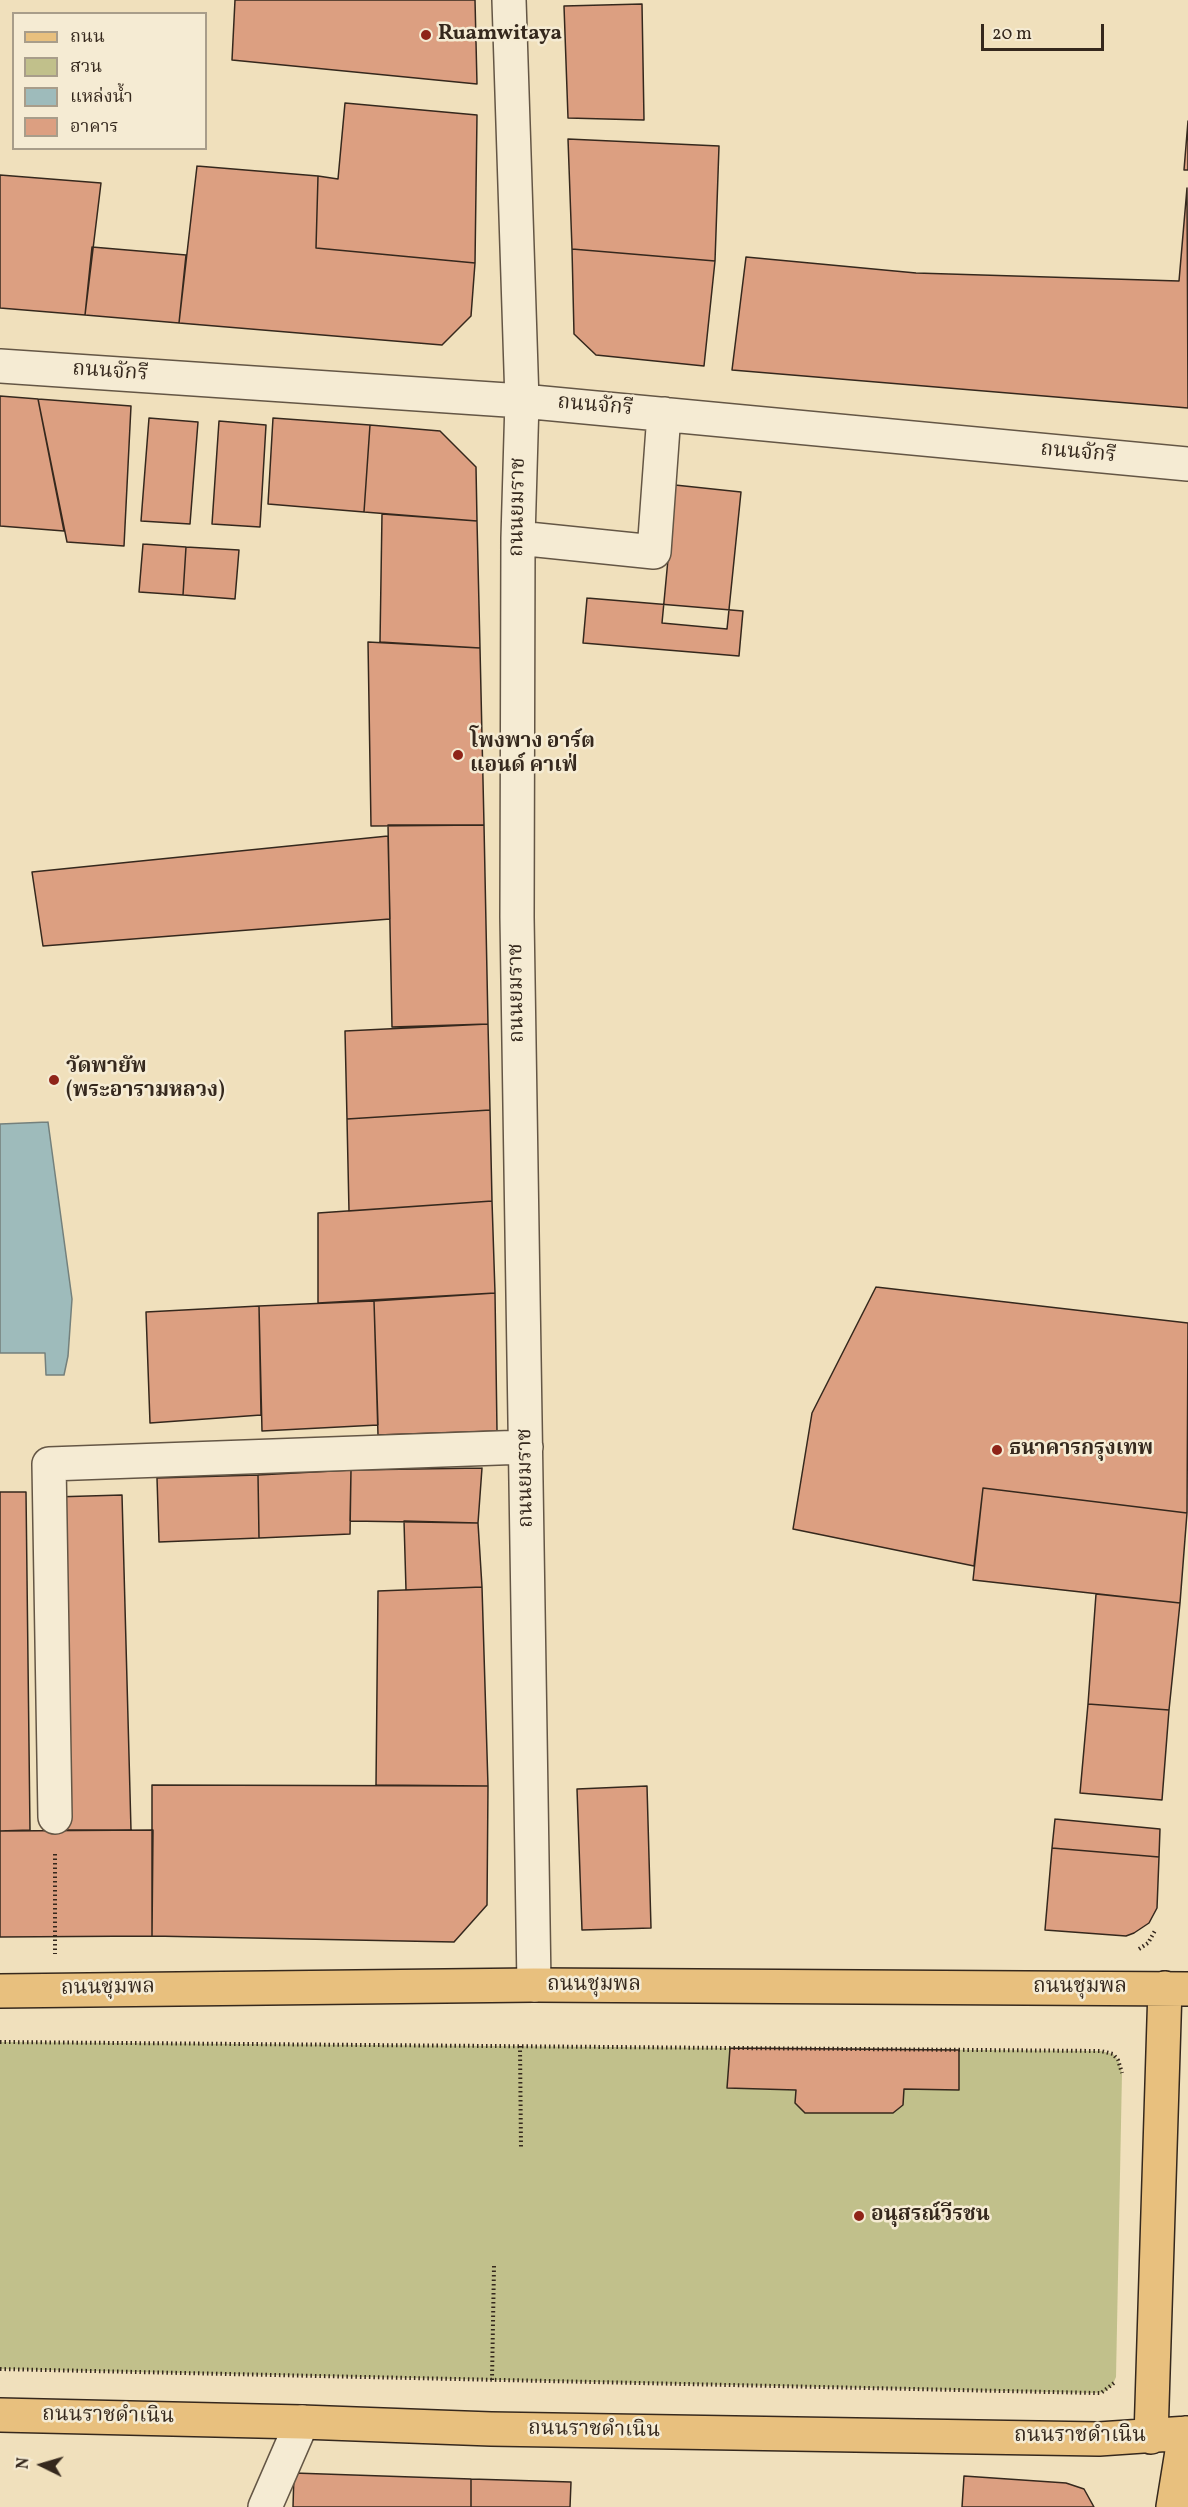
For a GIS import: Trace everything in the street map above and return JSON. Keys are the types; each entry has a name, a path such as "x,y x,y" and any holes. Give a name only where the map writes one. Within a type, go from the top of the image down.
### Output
{"main road":[{"name":"ถนนชุมพล","path":"0,1991 534,1985 1176,1988"},
{"path":"1151,2437 1176,1988"},
{"name":"ถนนราชดำเนิน","path":"0,2415 515,2429 1099,2439 1186,2433"},
{"path":"1173,2507 1186,2433"}],"street":[{"name":"ถนนยมราช","path":"508,0 522,401 518,538 517,917 534,1985"},
{"name":"ถนนจักรี","path":"0,366 522,401 1188,464"},
{"path":"518,538 654,552 664,414"},
{"path":"55,1817 49,1464 526,1447"},
{"path":"265,2507 302,2422"}],"path":[{"path":"55,1817 55,1990"},
{"path":"1132,1953 1148,1943 1156,1929"},
{"path":"0,2042 1101,2051 1113,2054 1118,2060 1122,2083"},
{"path":"520,2046 521,2149"},
{"path":"492,2380 494,2266"},
{"path":"0,2369 1095,2393 1101,2393 1112,2386 1116,2377"}],"green space":[{"path":"0,2042 1101,2051 1113,2054 1118,2060 1122,2073 1116,2377 1112,2386 1104,2392 1095,2393 0,2369"}],"water":[{"path":"48,1122 72,1299 68,1356 64,1375 46,1375 45,1353 0,1353 0,1124"}],"building":[{"path":"235,0 475,0 477,84 232,60"},
{"path":"642,4 644,120 568,118 564,6"},
{"path":"345,103 477,115 475,263 316,248 318,176 338,179"},
{"path":"1188,121 1188,170 1184,170"},
{"path":"568,139 719,146 715,261 572,249"},
{"path":"197,166 318,176 316,248 475,263 471,316 442,345 179,323"},
{"path":"0,175 101,183 85,315 0,308"},
{"path":"1187,188 1188,408 732,370 746,257 916,273 1179,281"},
{"path":"92,247 186,255 179,323 85,315"},
{"path":"572,249 715,261 704,366 596,355 574,334"},
{"path":"0,396 38,399 64,531 0,526"},
{"path":"38,399 131,406 124,546 67,542"},
{"path":"149,418 198,422 190,524 141,521"},
{"path":"273,418 370,425 364,512 268,504"},
{"path":"219,421 266,425 260,527 212,524"},
{"path":"370,425 440,431 476,467 477,521 364,512"},
{"path":"675,485 741,492 727,629 662,623"},
{"path":"382,514 477,521 480,648 380,642"},
{"path":"143,544 186,547 183,595 139,592"},
{"path":"186,547 239,550 235,599 183,595"},
{"path":"587,598 743,611 739,656 583,643"},
{"path":"368,642 480,648 484,825 371,826"},
{"path":"388,825 484,825 488,1024 392,1027"},
{"path":"388,836 390,919 43,946 32,872"},
{"path":"488,1024 490,1110 347,1119 345,1031"},
{"path":"490,1110 492,1201 349,1211 347,1119"},
{"path":"492,1201 495,1293 318,1303 318,1213"},
{"name":"ธนาคารกรุงเทพ","path":"876,1287 1188,1323 1187,1513 983,1488 974,1566 793,1529 812,1413"},
{"path":"495,1293 497,1431 378,1435 374,1301"},
{"path":"374,1301 378,1425 262,1431 259,1306"},
{"path":"259,1306 261,1415 150,1423 146,1312"},
{"path":"482,1468 478,1523 350,1521 351,1470"},
{"path":"351,1470 350,1534 259,1538 258,1475"},
{"path":"258,1475 259,1538 159,1542 157,1478"},
{"path":"983,1488 1187,1513 1180,1603 973,1580"},
{"path":"0,1492 26,1492 30,1830 0,1831"},
{"path":"122,1495 131,1830 62,1830 54,1497"},
{"path":"404,1521 478,1523 482,1587 406,1590"},
{"path":"482,1587 488,1786 376,1785 378,1591"},
{"path":"1096,1594 1180,1603 1169,1710 1088,1704"},
{"path":"1088,1704 1169,1710 1162,1800 1080,1793"},
{"path":"152,1785 488,1786 487,1905 454,1942 152,1936"},
{"path":"647,1786 651,1928 582,1930 577,1789"},
{"path":"1055,1819 1160,1829 1159,1857 1052,1848"},
{"path":"153,1830 152,1936 0,1937 0,1831"},
{"path":"1052,1848 1159,1857 1157,1908 1149,1923 1126,1936 1045,1930"},
{"path":"730,2048 959,2050 959,2090 904,2089 903,2105 893,2113 805,2113 795,2103 796,2090 727,2088"},
{"path":"294,2473 471,2479 471,2507 293,2507"},
{"path":"964,2476 1066,2483 1084,2489 1094,2507 962,2507"},
{"path":"471,2479 571,2482 570,2507 471,2507"}],"place":[{"name":"Ruamwitaya","path":"426,35"},
{"name":"โพงพาง อาร์ต แอนด์ คาเฟ่","path":"458,755"},
{"name":"วัดพายัพ (พระอารามหลวง)","path":"54,1080"},
{"name":"ธนาคารกรุงเทพ","path":"997,1450"},
{"name":"อนุสรณ์วีรชน","path":"859,2216"}]}
